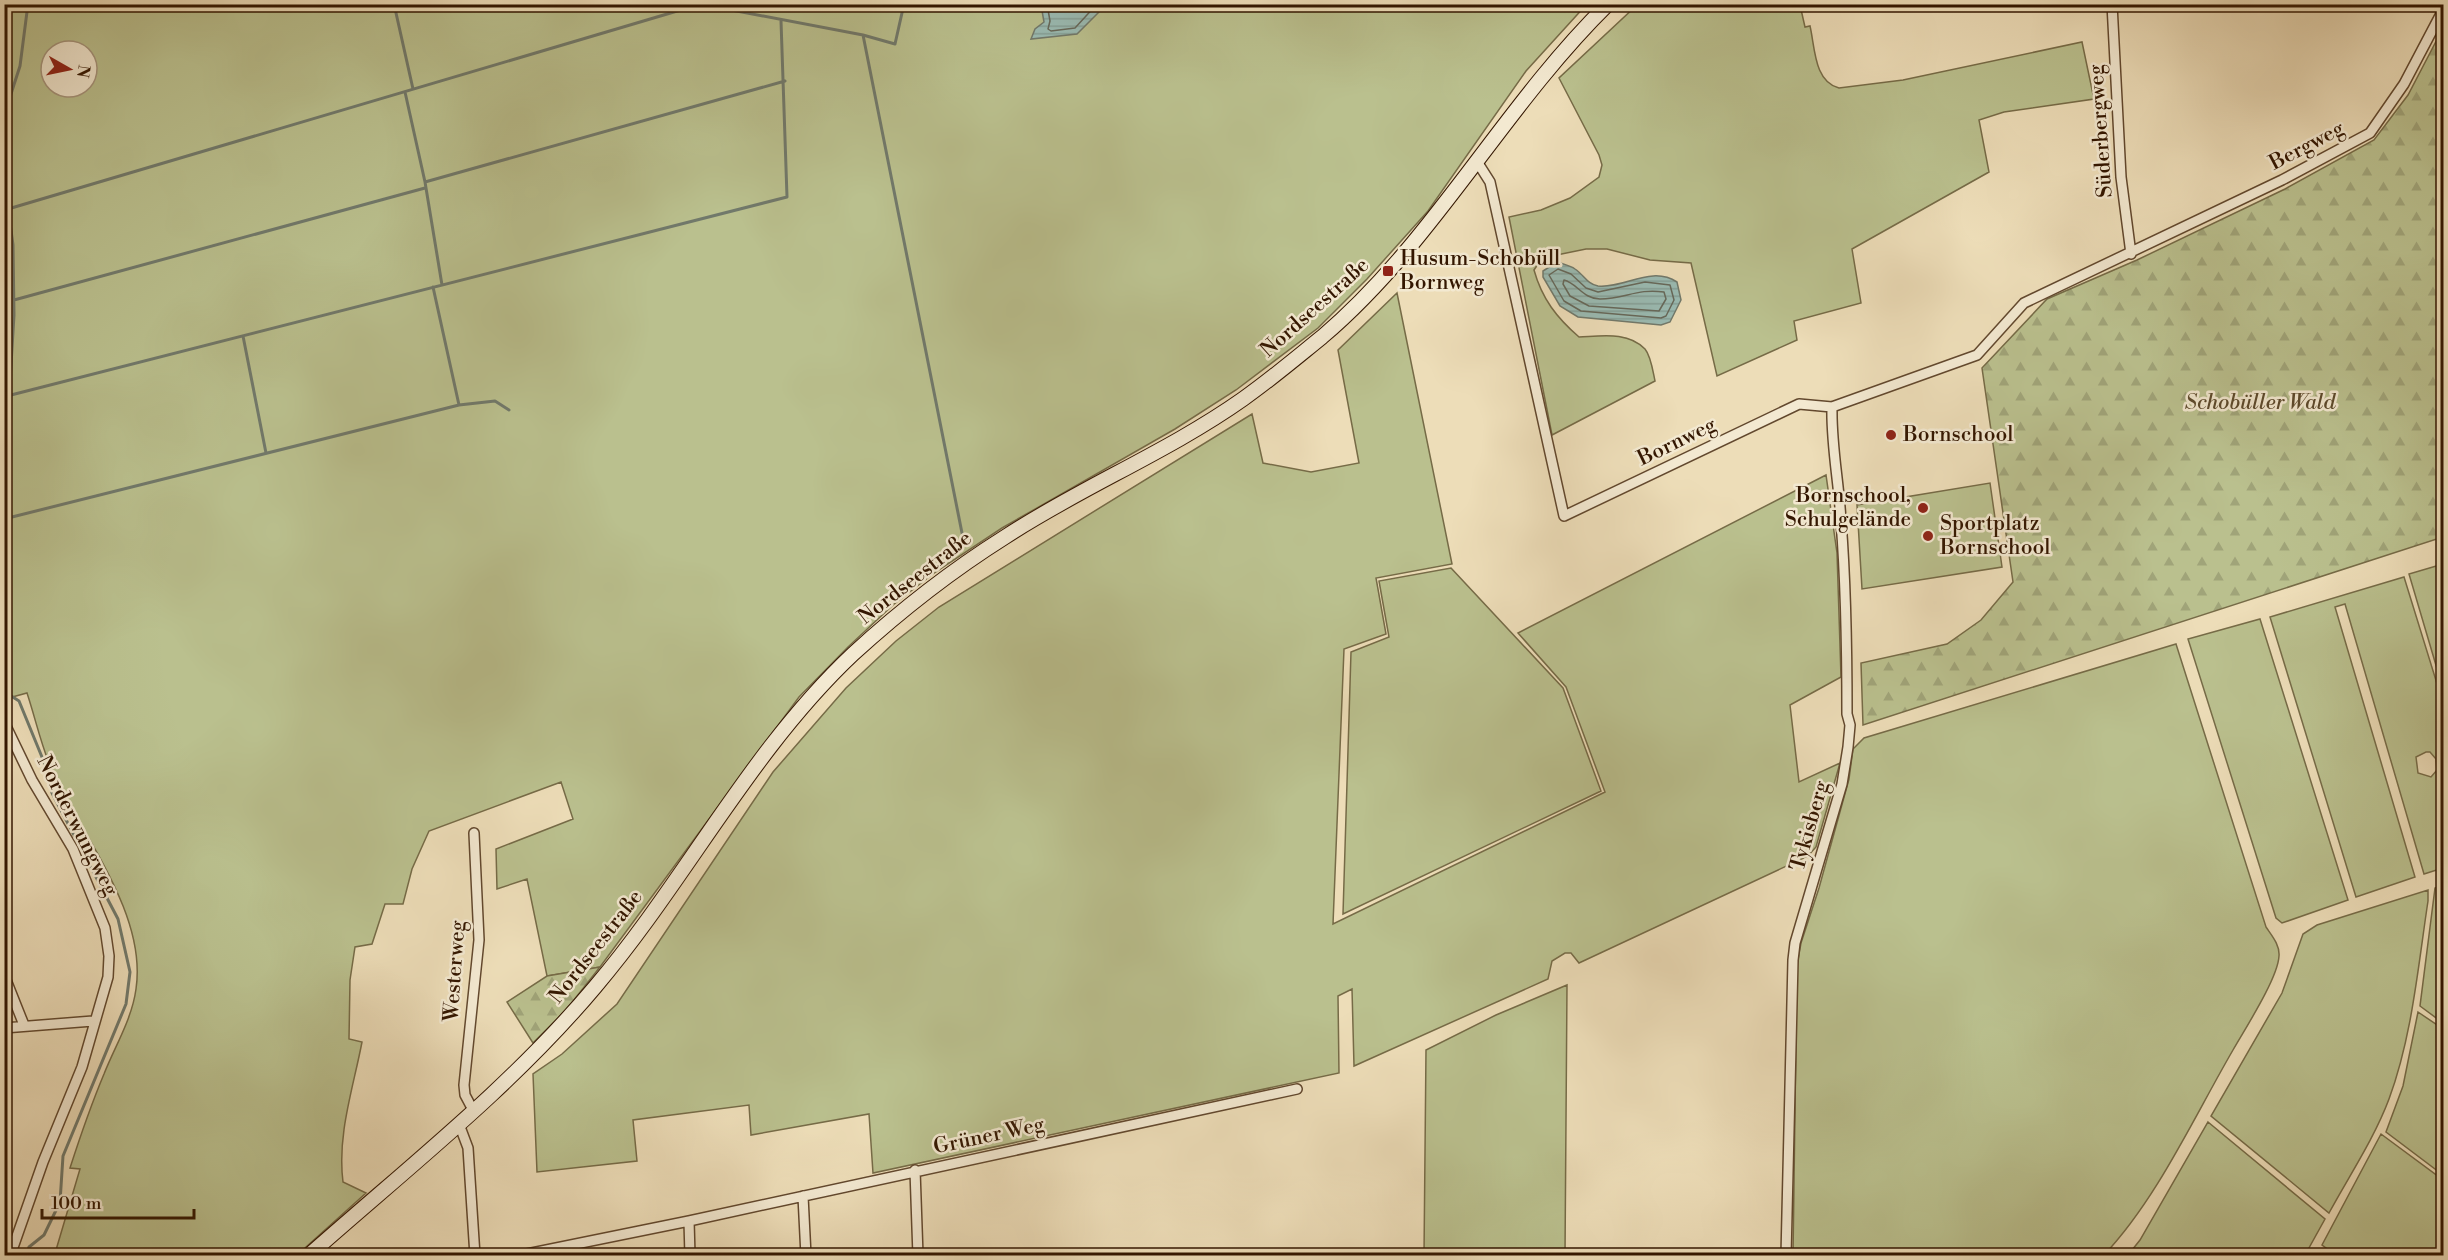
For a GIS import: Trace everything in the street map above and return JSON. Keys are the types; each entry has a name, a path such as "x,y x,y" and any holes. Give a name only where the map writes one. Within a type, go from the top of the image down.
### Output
{"main road":[{"name":"Nordseestraße","path":"308,1256 459,1124 546,1041 597,985 715,821 800,710 851,656 938,583 1007,535 1242,400 1325,334 1388,271 1537,81 1608,4"}],"street":[{"name":"Süderbergweg","path":"2112,4 2121,177 2131,254"},
{"name":"Bergweg","path":"2131,254 2332,155 2370,133 2404,84 2444,8"},
{"name":"Bornweg","path":"1476,160 1490,182 1564,516 1799,404 1832,406 1977,355 2024,303 2131,254"},
{"name":"Tykisberg","path":"1786,1256 1794,951 1842,784 1850,725 1847,714 1846,595 1841,517 1831,441 1832,406"},
{"name":"Norderwungweg","path":"4,722 32,780 73,849 105,928 109,956 108,976 93,1021 82,1067 43,1162 10,1256"},
{"name":"Westerweg","path":"473,1110 465,1095 464,1085 479,940 474,832"},
{"path":"4,975 24,1025"},
{"path":"4,1028 93,1021"},
{"name":"Grüner Weg","path":"517,1256 1297,1089"},
{"path":"459,1124 468,1148 475,1256"},
{"path":"915,1170 918,1256"},
{"path":"803,1196 806,1256"},
{"path":"689,1221 690,1256"}],"green space":[{"path":"4,5 1586,5 1526,71 1428,211 1367,279 1318,328 1236,390 1175,429 1002,528 934,573 893,605 848,647 799,697 600,967 547,976 527,879 497,889 496,849 573,819 561,782 429,831 412,869 403,904 385,904 372,944 355,947 350,980 349,1039 362,1042 344,1129 342,1164 343,1182 366,1193 296,1256 36,1255 37,1252 56,1250 80,1169 70,1168 95,1097 131,1011 136,989 137,961 132,933 123,905 54,775 27,693 5,699"},
{"path":"1637,5 1800,5 1805,27 1810,26 1820,71 1825,79 1839,88 1903,80 2082,42 2094,99 2004,112 1979,120 1989,172 1852,249 1861,303 1794,321 1797,340 1717,376 1691,263 1650,260 1607,249 1586,249 1542,258 1534,270 1537,280 1551,307 1564,323 1579,337 1614,336 1631,339 1638,343 1649,356 1655,381 1552,435 1509,217 1541,210 1570,198 1599,177 1602,165 1599,155 1559,78"},
{"name":"Schobüller Wald","path":"2443,28 2443,537 1863,725 1861,663 1947,644 1981,620 2013,582 1982,368 2047,299 2137,260 2285,189 2374,140 2408,95"},
{"path":"1397,293 1452,564 1376,578 1386,634 1344,649 1333,924 1605,792 1566,687 1518,633 1826,475 1837,553 1841,677 1790,705 1799,782 1840,763 1816,847 1808,856 1579,963 1571,953 1565,953 1552,961 1548,979 1354,1066 1352,989 1338,996 1339,1073 873,1173 869,1114 751,1135 749,1105 633,1120 637,1161 537,1172 533,1074 562,1054 617,1004 773,772 846,688 896,641 939,607 1252,414 1263,463 1311,472 1359,463 1338,350"},
{"name":"Sportplatz Bornschool","path":"1990,483 2002,567 1862,589 1857,505"},
{"path":"2444,564 2443,689 2409,574"},
{"path":"1451,568 1563,688 1601,791 1343,914 1351,652 1389,637 1379,581"},
{"path":"2404,577 2443,703 2443,868 2424,874 2345,604 2335,607 2415,877 2356,897 2270,617","holes":["2430,752 2436,759 2437,770 2431,777 2418,773 2416,757"]},
{"path":"2260,619 2348,900 2282,923 2276,918 2188,639"},
{"path":"2176,644 2266,927 2277,944 2279,956 2273,977 2260,1003 2158,1183 2123,1233 2104,1255 1793,1256 1797,965 1801,943 1819,888 1849,779 1853,749 1864,738"},
{"path":"2444,885 2443,1023 2420,1006 2435,888"},
{"path":"2428,890 2409,1027 2397,1075 2376,1128 2329,1213 2211,1116 2282,993 2303,934 2317,925"},
{"path":"600,967 566,1010 533,1043 507,1002 547,976"},
{"path":"1567,985 1565,1255 1424,1255 1426,1050 1496,1015"},
{"path":"2418,1012 2443,1029 2443,1175 2386,1132 2403,1086"},
{"path":"2208,1122 2325,1219 2305,1255 2128,1255 2140,1240"},
{"path":"2381,1134 2443,1180 2443,1255 2336,1255 2322,1245"}],"water":[{"path":"1041,4 1106,5 1077,34 1031,39 1035,29 1044,22"},
{"path":"1557,262 1573,268 1598,286 1608,286 1647,277 1667,277 1677,282 1681,300 1670,322 1661,325 1578,317 1560,306 1543,277 1543,271"}],"waterway":[{"path":"4,481 14,315 13,245 5,187 10,97 20,66 28,4"},
{"path":"394,4 413,89"},
{"path":"700,4 863,35 895,44 904,4"},
{"path":"8,209 684,9"},
{"path":"11,395 787,197 781,21"},
{"path":"863,35 962,533"},
{"path":"425,182 785,81"},
{"path":"405,92 425,182 442,285"},
{"path":"14,300 425,188"},
{"path":"433,287 459,405"},
{"path":"243,336 266,453"},
{"path":"4,519 459,405 495,401 509,410"},
{"path":"4,686 5,692 19,701 44,762 52,793 118,919 130,972 126,1004 63,1156 60,1202 44,1235 29,1247 26,1256"}],"place":[{"name":"Husum-Schobüll Bornweg","path":"1388,271"},
{"name":"Bornschool","path":"1891,435"},
{"name":"Bornschool, Schulgelände","path":"1923,508"},
{"name":"Sportplatz Bornschool","path":"1928,536"}]}
